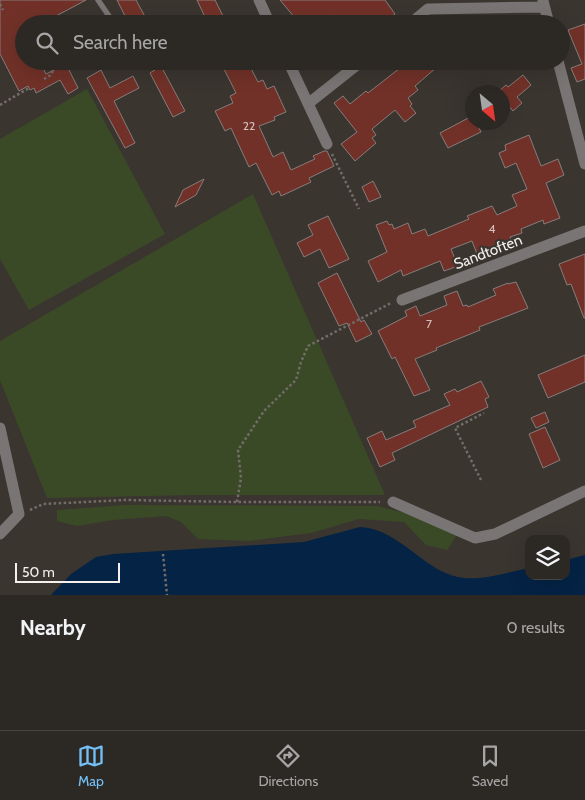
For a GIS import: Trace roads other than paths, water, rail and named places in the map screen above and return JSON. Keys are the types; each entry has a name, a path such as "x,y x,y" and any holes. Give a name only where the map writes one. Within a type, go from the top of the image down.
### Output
{"street":[{"path":"259,0 266,15"},
{"path":"424,5 544,4"},
{"path":"292,70 327,144"},
{"path":"309,103 351,70"},
{"path":"560,70 585,164"},
{"name":"Sandtoften","path":"402,300 585,231"},
{"path":"0,428 19,514 0,534"},
{"path":"393,502 475,538 495,534 585,491"}],"lane":[{"path":"98,0 108,15"}],"water":[{"path":"360,527 375,530 401,543 437,569 450,575 464,578 488,577 525,569 525,580 570,580 570,559 585,555 585,595 51,595 71,574 96,557 113,554 304,542"}]}
